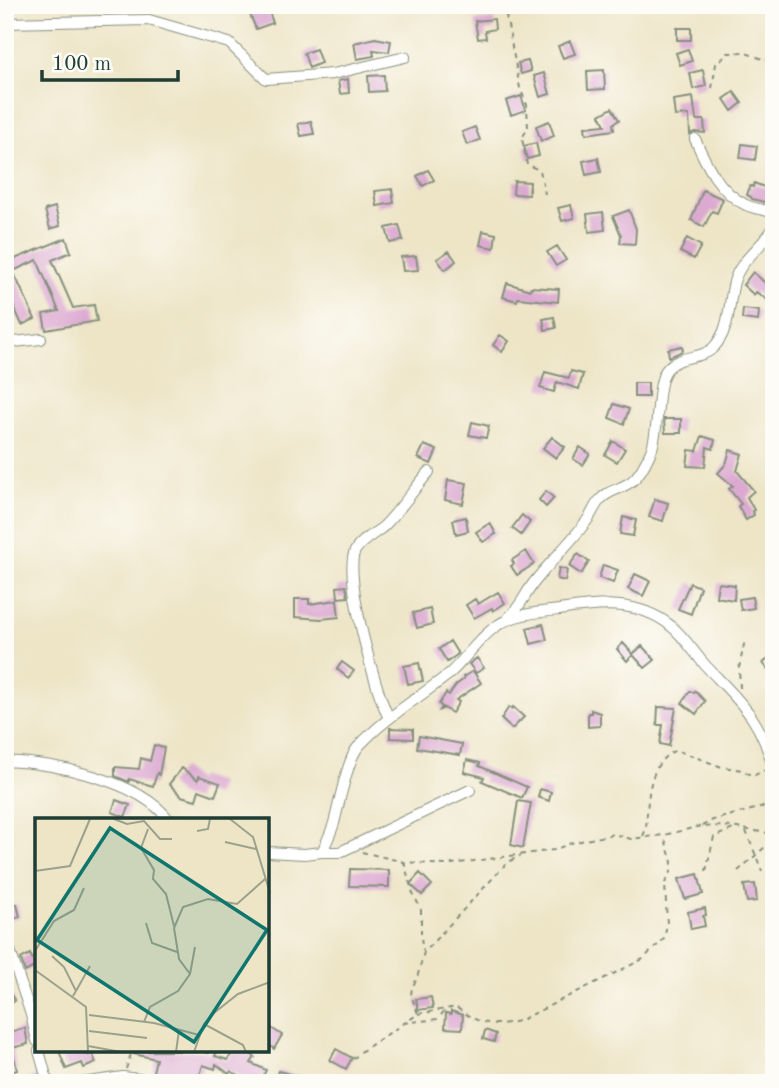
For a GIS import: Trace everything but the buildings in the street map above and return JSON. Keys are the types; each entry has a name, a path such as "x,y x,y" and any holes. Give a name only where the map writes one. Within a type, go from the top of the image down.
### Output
{"street":[{"path":"5,23 149,20 229,43 266,79 333,74 405,57"},
{"path":"695,139 706,164 733,197 747,206 774,212"},
{"path":"322,852 356,748 389,718 452,671 494,627 519,609 537,579 590,517 599,500 634,479 651,451 658,422 661,381 667,368 685,358 700,356 713,349 724,332 734,281 742,265 774,227"},
{"path":"5,343 41,339"},
{"path":"389,718 381,703 361,628 352,565 355,550 384,526 429,472"},
{"path":"505,620 596,605 628,605 648,612 671,626 741,701 763,737 773,769"},
{"path":"5,761 30,763 93,777 141,795 167,818"},
{"path":"270,852 340,852 470,790"},
{"path":"5,935 18,970 35,1034"},
{"path":"5,974 18,970"},
{"path":"40,1053 48,1083"},
{"path":"82,1083 123,1080 169,1083"}],"path":[{"path":"504,5 520,88 527,105 527,128 522,138 523,148 527,165 540,170 545,194"},
{"path":"712,88 716,64 728,52 743,52 774,63"},
{"path":"741,701 739,668 745,640"},
{"path":"642,837 646,829 653,776 664,755 676,750 753,776 773,769"},
{"path":"700,827 713,820 774,804"},
{"path":"340,852 364,852 404,862 445,865 554,850 570,843 614,834 631,839 724,825 774,834"},
{"path":"706,872 714,837 734,828"},
{"path":"746,830 762,871"},
{"path":"353,1059 418,1014 456,1007 477,1021 504,1025 521,1020 643,958 664,939 667,924 665,883 673,862 664,835"},
{"path":"738,871 774,839"},
{"path":"424,952 507,863 524,854"},
{"path":"404,862 412,891 421,910 424,952 411,995 418,1014"},
{"path":"402,1023 438,1019 445,1009"},
{"path":"123,1080 132,1053"}]}
